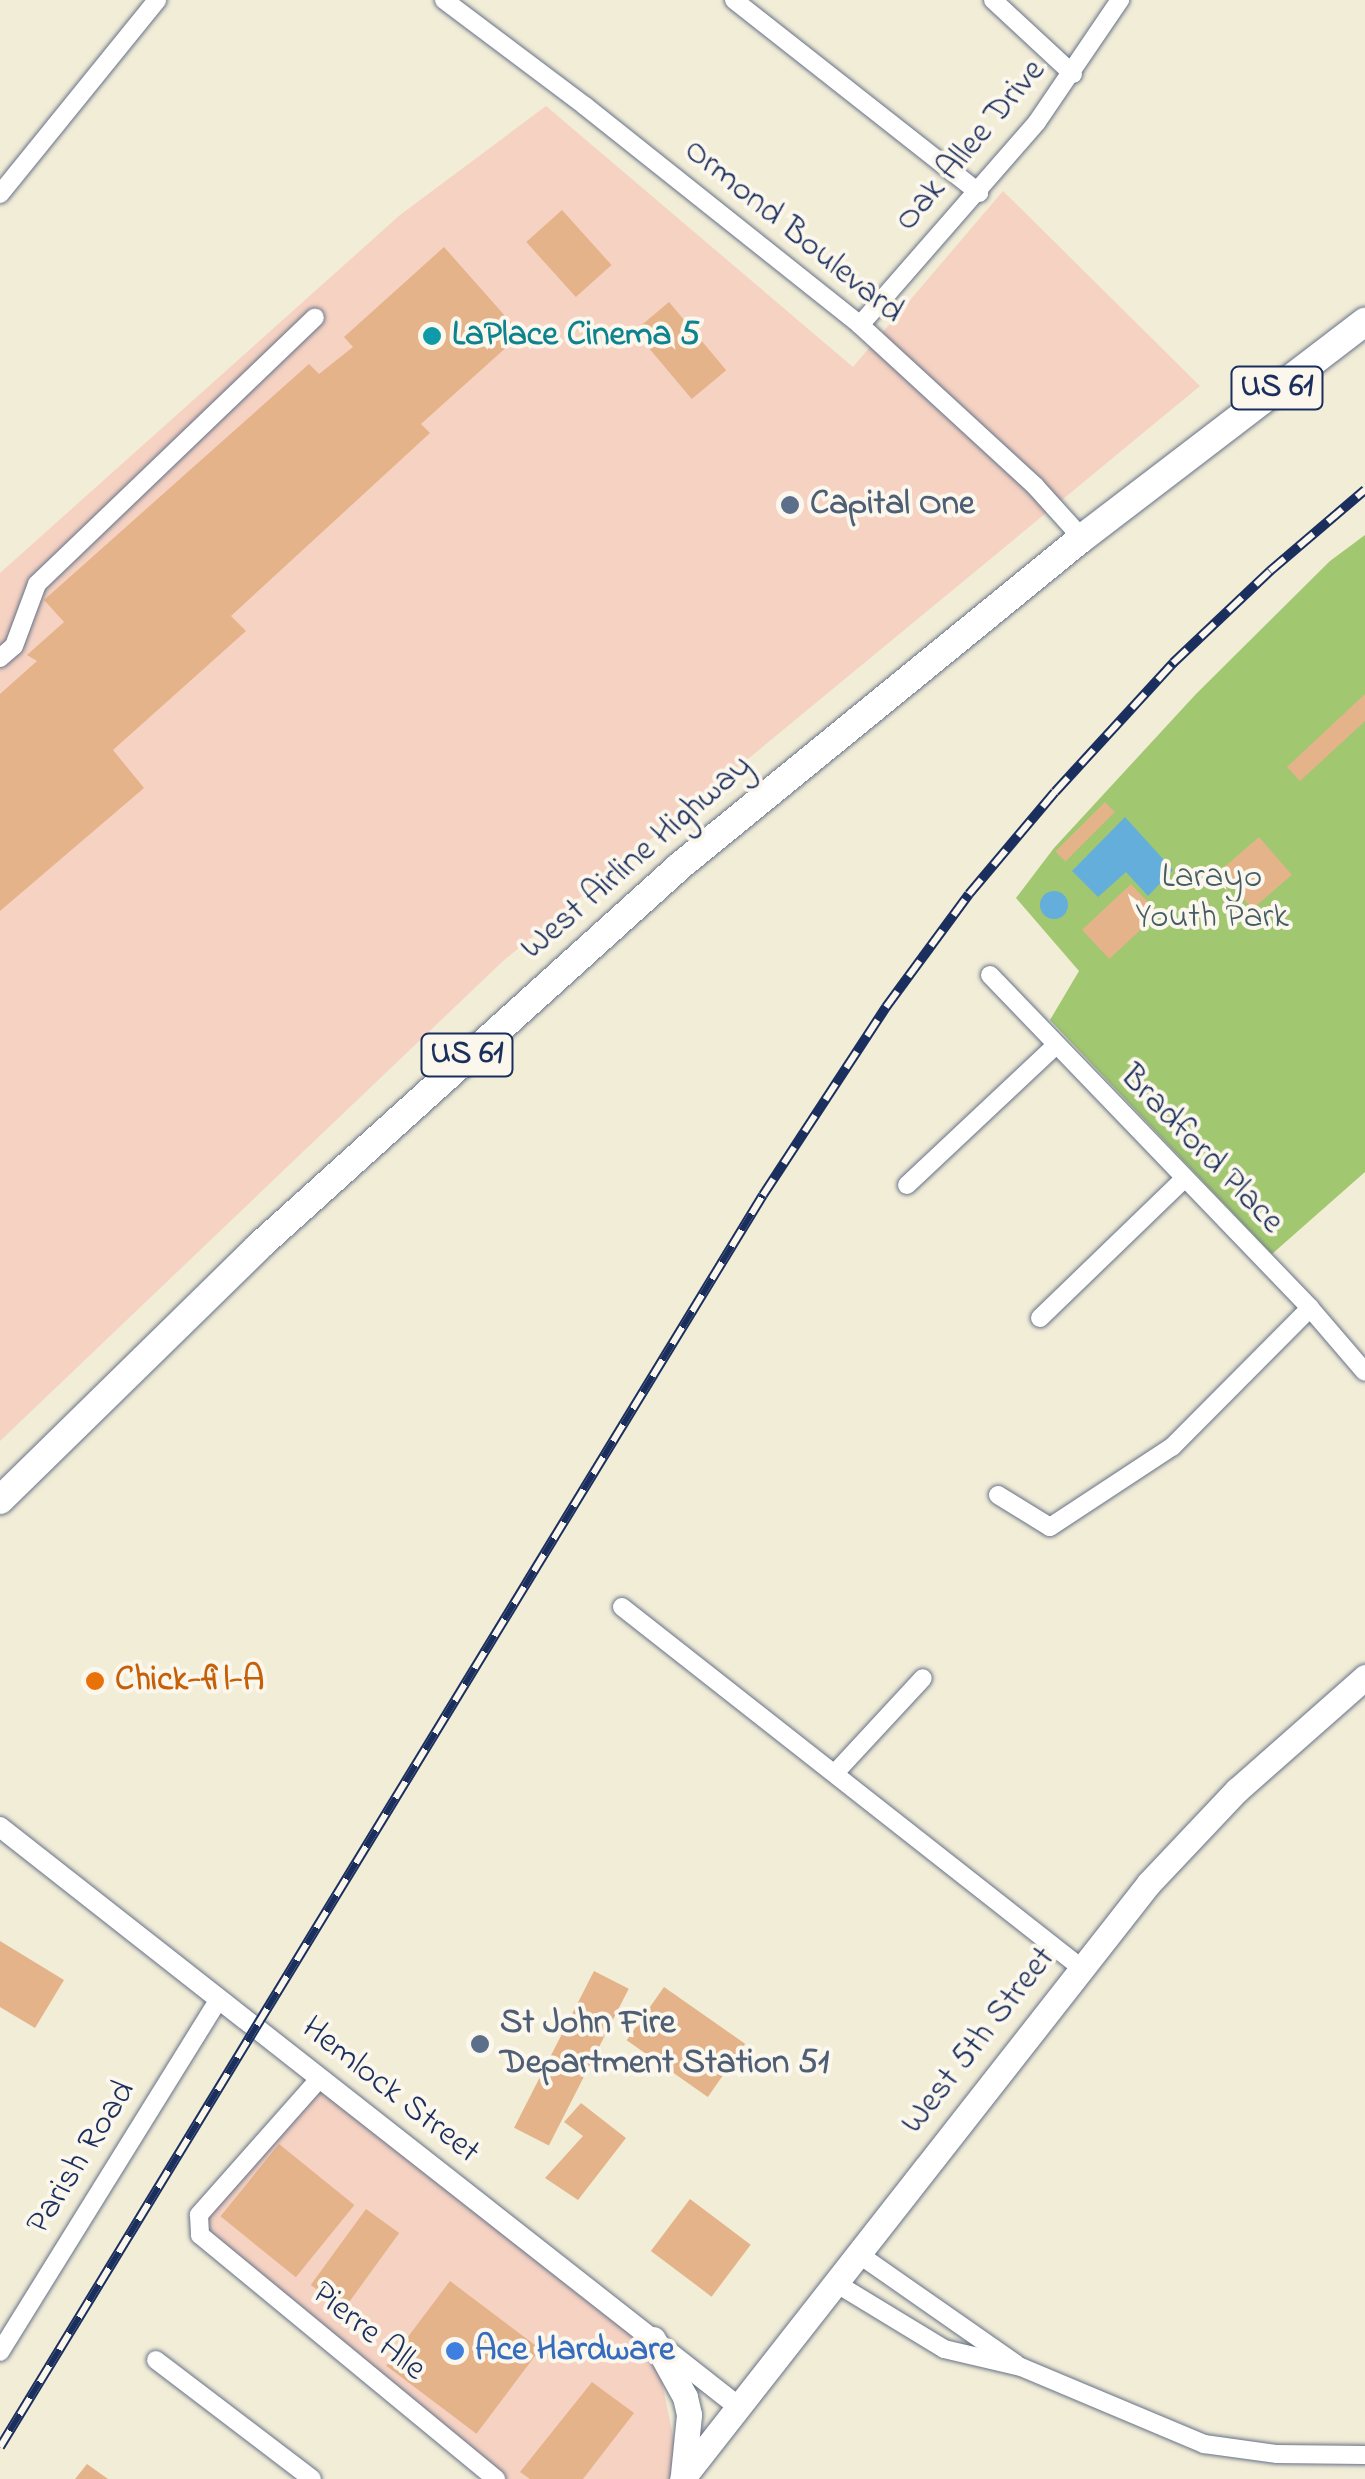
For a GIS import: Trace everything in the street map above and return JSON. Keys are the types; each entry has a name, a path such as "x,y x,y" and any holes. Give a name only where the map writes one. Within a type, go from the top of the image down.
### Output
{"highway":[{"name":"West Airline Highway","path":"0,1500 258,1247 430,1087 681,865 1082,538 1365,322"}],"main road":[{"name":"West 5th Street","path":"682,2479 1080,1967 1195,1832 1365,1677"},
{"path":"652,2339 676,2376 689,2415 682,2479"}],"street":[{"path":"0,194 157,0"},
{"name":"Ormond Boulevard","path":"444,0 585,106 860,325 1036,486 1082,538"},
{"path":"734,0 980,194"},
{"path":"993,0 1073,74"},
{"name":"Oak Allee Drive","path":"860,325 980,194 1073,74 1120,0"},
{"path":"0,658 14,646 37,584 315,318"},
{"name":"Bradford Place","path":"990,975 1054,1047 1310,1308 1365,1372"},
{"path":"907,1185 1054,1047"},
{"path":"1040,1318 1184,1179"},
{"path":"998,1495 1050,1528 1172,1447 1310,1308"},
{"path":"622,1607 1080,1967"},
{"path":"835,1773 922,1678"},
{"name":"Hemlock Street","path":"0,1827 739,2406"},
{"name":"Parish Road","path":"0,2352 219,1999"},
{"name":"Pierre Alle","path":"320,2078 198,2215 200,2236 496,2479"},
{"path":"857,2253 1021,2368"},
{"path":"834,2282 944,2350 1021,2368 1204,2444 1277,2454 1365,2455"},
{"path":"156,2360 312,2479"}],"shaded area":[{"path":"546,106 853,367 1003,191 1200,386 503,961 0,1441 0,573 400,215"},
{"path":"320,2078 653,2339 682,2479 500,2479 200,2235 199,2215"}],"green space":[{"name":"Larayo Youth Park","path":"1365,535 1365,1172 1272,1254 1050,1020 1079,971 1016,898 1054,848 1196,694 1330,561"}],"water":[{"path":"1125,817 1173,870 1148,896 1126,872 1098,897 1072,871"},
{"path":"1054,891 1064,895 1068,905 1064,915 1054,919 1044,915 1040,905 1044,895"}],"building":[{"path":"562,210 612,265 576,297 526,242"},
{"path":"444,247 521,334 421,424 430,433 231,616 246,631 113,750 144,788 0,911 0,694 37,661 27,655 64,622 44,600 309,364 319,374 353,347 344,337"},
{"path":"669,302 726,370 692,399 635,331"},
{"path":"1365,694 1365,721 1300,781 1287,767"},
{"path":"1105,802 1115,812 1065,861 1056,851"},
{"path":"1259,837 1292,875 1253,909 1220,871"},
{"path":"1131,884 1158,913 1109,959 1082,930"},
{"path":"0,1941 64,1980 35,2028 0,2007"},
{"path":"594,1971 629,1989 549,2146 514,2128"},
{"path":"664,1987 745,2044 708,2097 627,2040"},
{"path":"581,2103 626,2138 578,2200 545,2178 583,2136 564,2122"},
{"path":"279,2144 354,2205 296,2277 220,2216"},
{"path":"690,2199 751,2245 712,2297 651,2251"},
{"path":"366,2209 399,2233 344,2309 311,2285"},
{"path":"450,2281 540,2349 476,2434 386,2366"},
{"path":"592,2382 634,2413 583,2479 530,2479 520,2472"},
{"path":"87,2464 108,2479 75,2479"}],"railway":[{"path":"0,2447 763,1195 886,1007 969,894 1055,792 1173,663 1270,571 1365,490"}],"place":[{"name":"LaPlace Cinema 5","path":"432,336"},
{"name":"Capital One","path":"790,505"},
{"name":"Chick-fil-A","path":"95,1681"},
{"name":"St John Fire Department Station 51","path":"480,2044"},
{"name":"Ace Hardware","path":"455,2351"}]}
